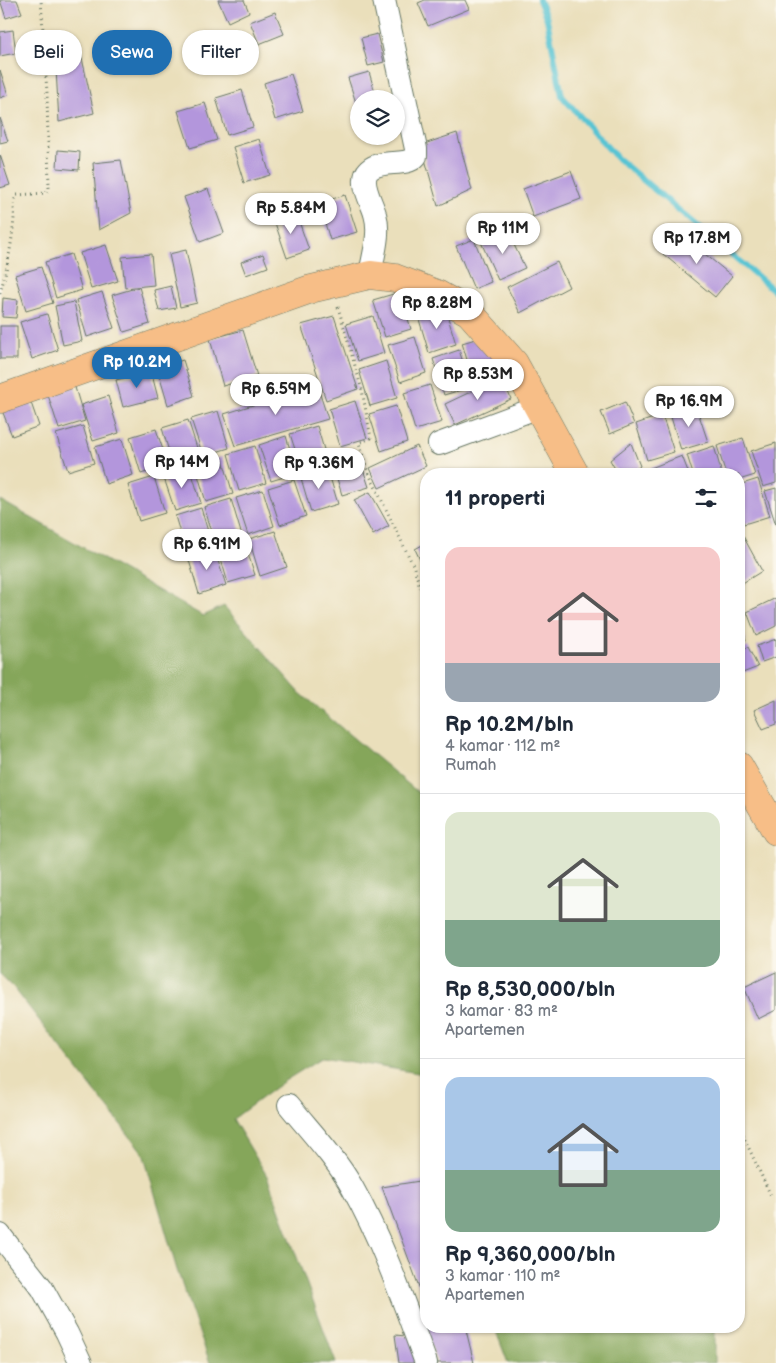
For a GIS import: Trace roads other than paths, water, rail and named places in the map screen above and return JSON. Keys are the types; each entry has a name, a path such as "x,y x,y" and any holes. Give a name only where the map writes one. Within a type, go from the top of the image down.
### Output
{"main road":[{"path":"0,399 311,289 370,275 395,278 437,294 469,312 514,363 571,468"},
{"path":"745,777 776,831"}],"street":[{"path":"370,275 378,234 376,216 366,187 366,174 378,165 408,161 416,156 384,0"},
{"path":"439,444 539,407"},
{"path":"288,1105 327,1152 351,1186 379,1241 426,1363"},
{"path":"0,1235 42,1288 68,1333 81,1363"}],"waterway":[{"path":"539,0 547,19 562,96 617,158 776,292"}]}
